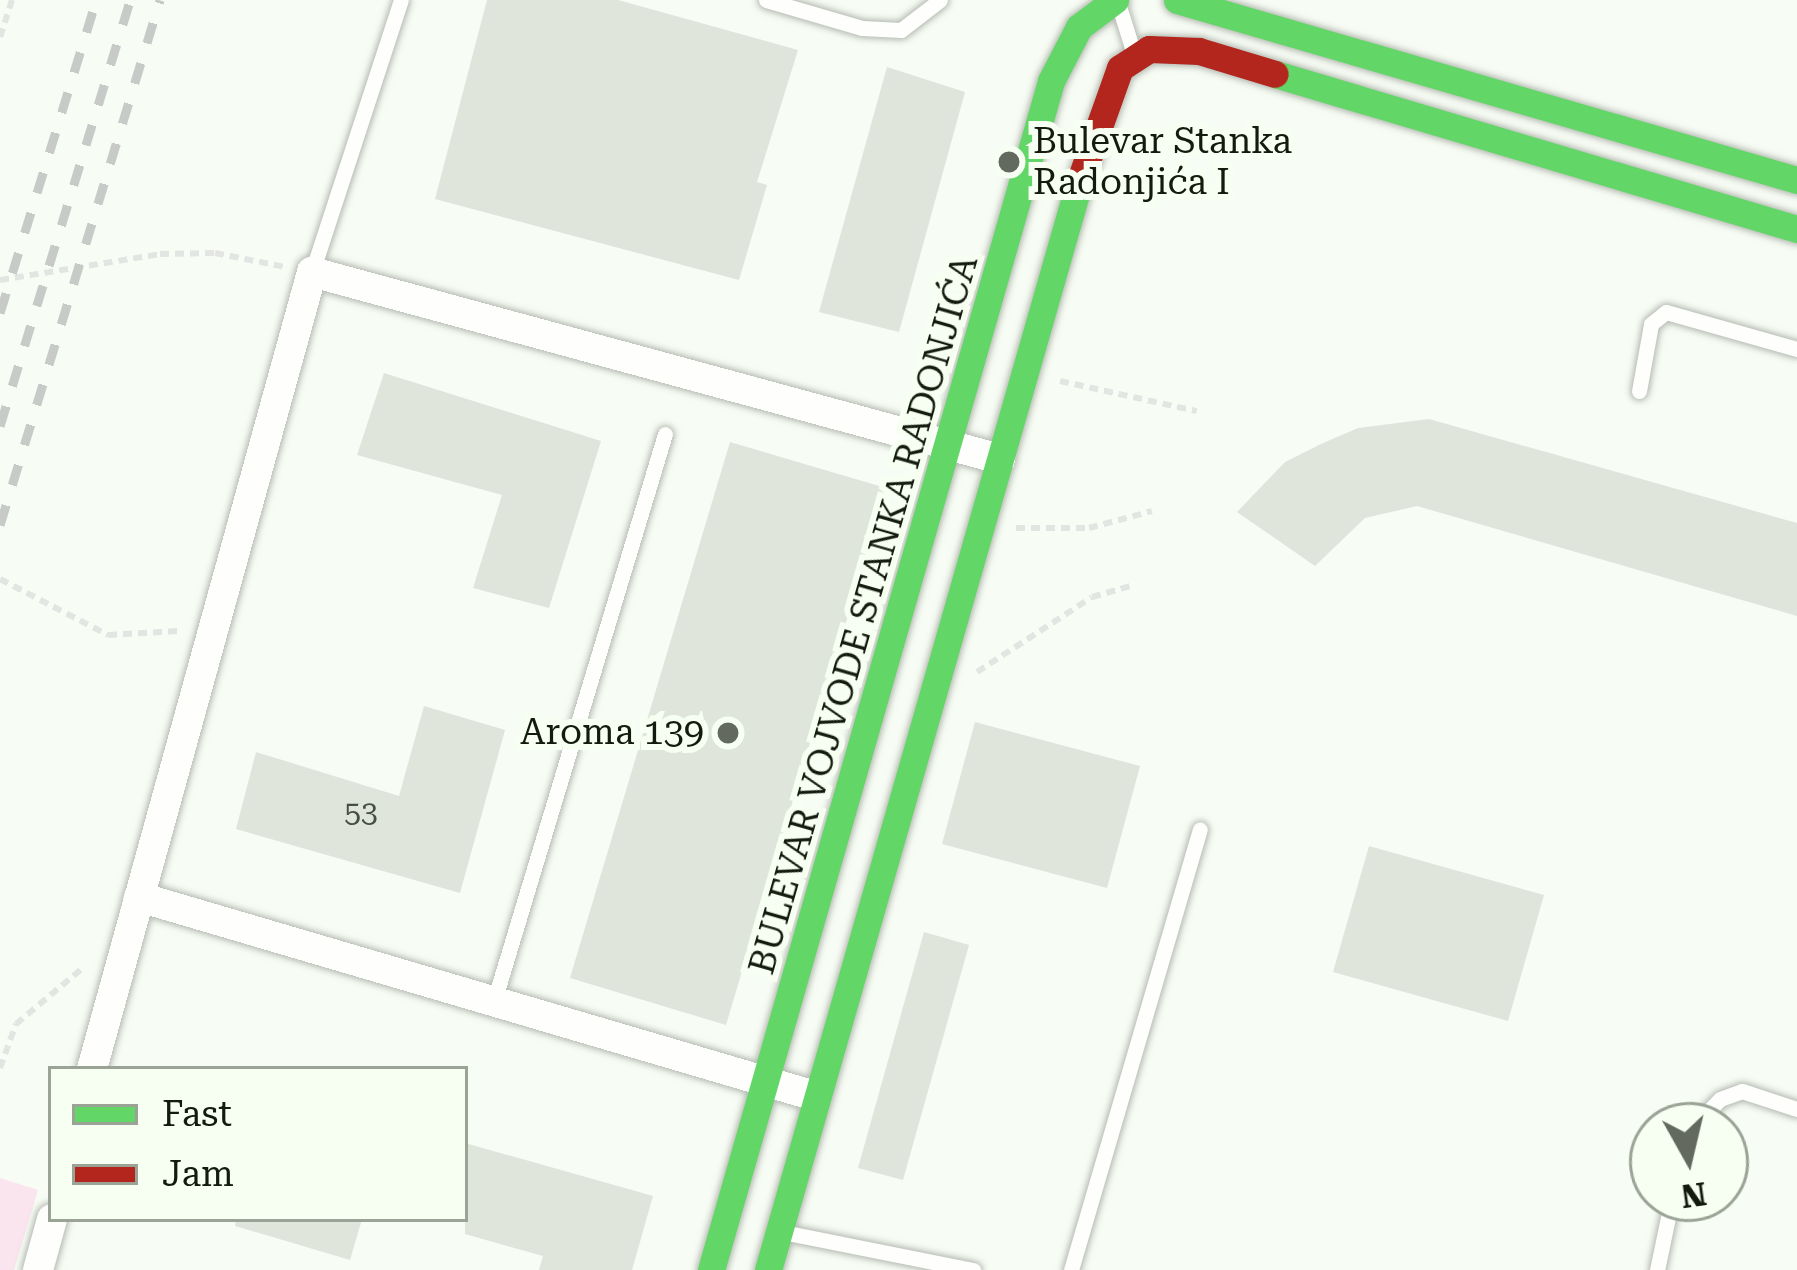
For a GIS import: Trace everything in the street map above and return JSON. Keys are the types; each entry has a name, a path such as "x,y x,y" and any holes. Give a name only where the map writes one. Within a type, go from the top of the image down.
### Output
{"street":[{"name":"BULEVAR VOJVODE STANKA RADONJIĆA","path":"711,1270 950,448 1051,81 1079,27 1116,0"},
{"path":"1177,0 1797,180"},
{"path":"768,1270 1108,87 1134,56 1171,45 1199,51 1797,229"},
{"path":"93,1066 312,272 1000,459"},
{"path":"139,897 495,998 815,1096"},
{"path":"38,1270 51,1222"}],"lane":[{"path":"312,272 401,0"},
{"path":"766,0 862,28 901,30 940,0"},
{"path":"1116,0 1134,56"},
{"path":"1639,391 1651,324 1666,312 1797,349"},
{"path":"495,998 665,434"},
{"path":"1071,1270 1200,829"},
{"path":"1717,1102 1742,1091 1797,1109"},
{"path":"1658,1270 1667,1222"},
{"path":"780,1231 973,1270"}],"path":[{"path":"0,37 12,0"},
{"path":"0,280 160,254 215,253 312,272"},
{"path":"1026,373 1197,411"},
{"path":"984,515 1018,529 1065,531 1152,512"},
{"path":"0,579 108,635 172,634 216,618"},
{"path":"941,668 979,672 1092,597 1134,585"},
{"path":"0,1068 16,1024 94,959 122,956"}],"shaded area":[{"path":"0,1178 38,1190 14,1270 0,1270"}],"building":[{"path":"487,0 618,0 798,50 757,182 767,185 739,280 435,199"},
{"path":"887,67 965,92 899,332 819,312"},
{"path":"384,373 601,441 549,608 473,588 502,495 357,455"},
{"path":"1429,419 1797,523 1797,616 1417,506 1365,518 1315,566 1237,512 1285,462 1321,444 1358,428"},
{"name":"Aroma 139","path":"730,442 886,488 726,1025 570,978"},
{"path":"424,706 505,730 460,893 236,829 256,752 399,796"},
{"path":"975,722 1140,766 1107,888 942,844"},
{"path":"1369,846 1544,895 1508,1021 1333,972"},
{"path":"924,932 969,945 903,1180 858,1168"},
{"path":"468,1144 653,1196 632,1270 539,1270 543,1256 465,1234"},
{"path":"236,1222 361,1222 350,1260 235,1226"}],"railway":[{"path":"0,313 96,0"},
{"path":"0,426 130,0"},
{"path":"0,525 160,0"}],"traffic: fast":[{"path":"711,1270 1051,81 1079,27 1115,0"},
{"path":"1177,0 1797,180"},
{"path":"1275,74 1797,229"},
{"path":"768,1270 1079,183"}],"traffic: jam":[{"path":"1079,183 1120,68 1149,49 1199,51 1275,74"}],"place":[{"name":"Bulevar Stanka Radonjića I","path":"1009,162"},
{"name":"Aroma 139","path":"728,733"}]}
